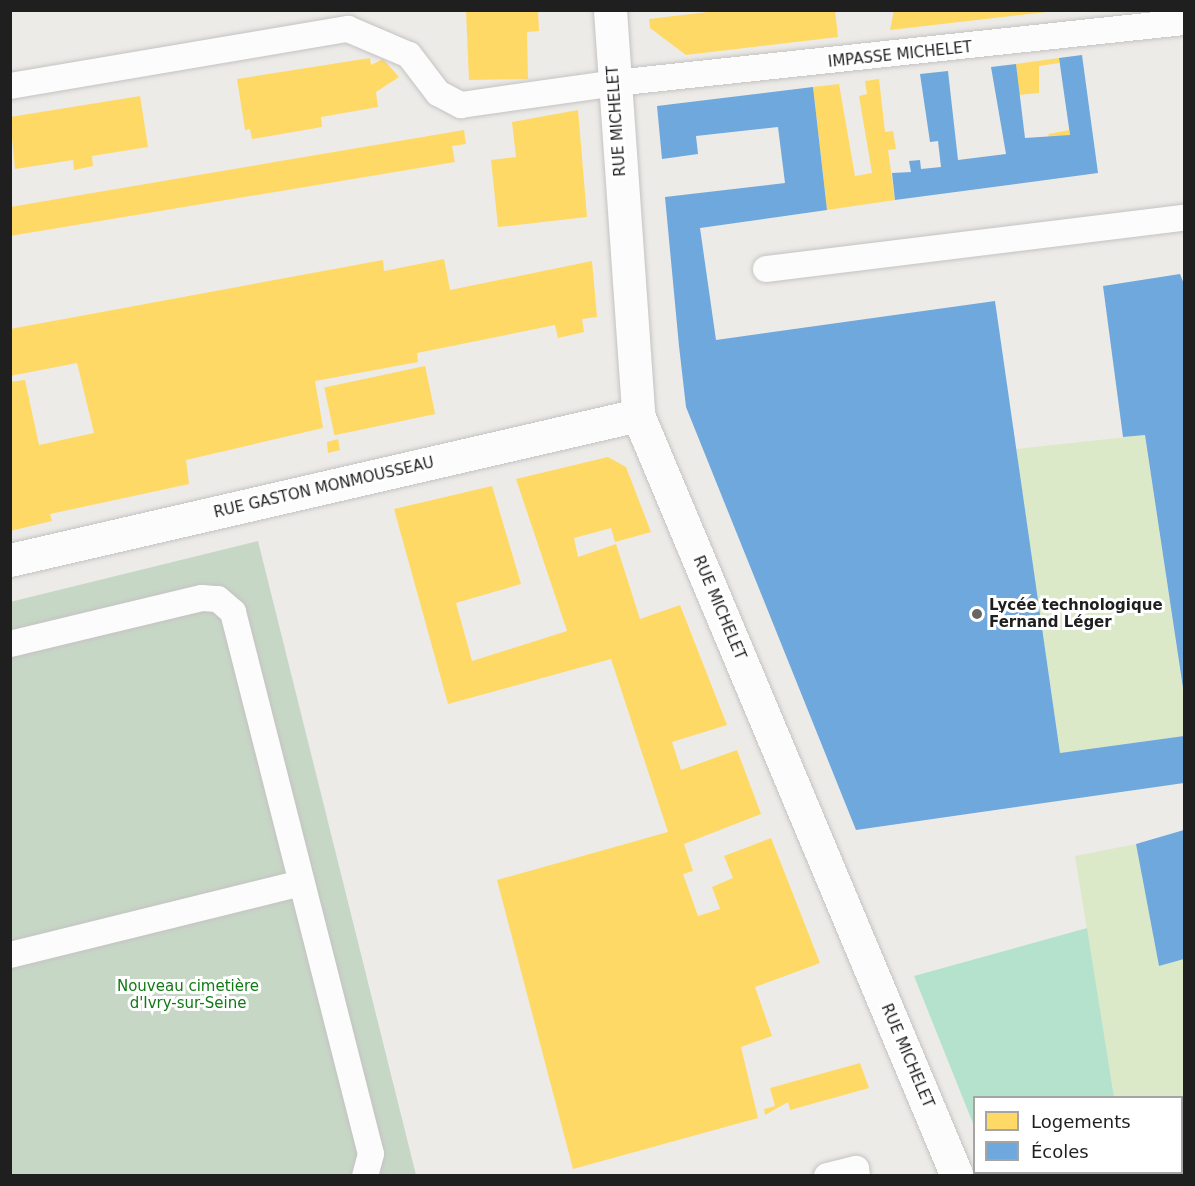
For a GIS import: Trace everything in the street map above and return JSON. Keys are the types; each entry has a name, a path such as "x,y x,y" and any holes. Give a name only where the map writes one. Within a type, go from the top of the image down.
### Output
{"street":[{"name":"RUE MICHELET","path":"610,10 638,415 957,1176"},
{"name":"RUE GASTON MONMOUSSEAU","path":"10,560 638,415"}],"lane":[{"name":"IMPASSE MICHELET","path":"10,86 348,29 409,55 438,93 461,105 615,83 1185,22"},
{"path":"766,269 1185,218"},
{"path":"10,644 202,598 226,603 239,627 300,883 371,1154 365,1176"},
{"path":"10,955 300,883"},
{"path":"827,1176 856,1169 857,1176"}],"green space":[{"path":"1145,435 1184,696 1184,736 1060,753 1016,449"},
{"name":"Nouveau cimetière d'Ivry-sur-Seine","path":"258,541 416,1175 11,1175 10,602"},
{"path":"1136,844 1159,966 1184,959 1184,1175 995,1176 1183,1174 1183,1096 1114,1096 1075,856"},
{"path":"1087,928 1114,1096 973,1096 973,1124 914,976"}],"building: Logements":[{"path":"466,10 538,11 539,31 527,32 528,79 469,80"},
{"path":"725,10 835,10 838,37 686,55 650,28 649,19"},
{"path":"894,10 1047,10 1047,12 890,30"},
{"path":"370,58 371,65 383,59 399,77 376,92 378,107 321,117 322,127 252,139 250,129 245,130 237,79"},
{"path":"1059,58 1059,63 1039,66 1039,93 1019,95 1016,64"},
{"path":"879,79 885,132 893,131 896,149 888,150 895,200 827,210 813,87 839,84 855,176 872,173 859,96 867,94 865,81"},
{"path":"140,96 148,147 92,156 93,166 74,170 73,160 15,169 10,117"},
{"path":"578,110 587,217 498,227 491,160 516,157 512,122"},
{"path":"464,130 466,144 452,146 455,162 10,236 10,207"},
{"path":"1069,130 1070,135 1049,139 1048,134"},
{"path":"444,259 450,290 592,261 597,317 582,319 584,332 558,338 555,325 417,353 418,362 315,381 323,428 186,460 189,484 50,514 52,521 10,531 10,382 25,380 39,445 94,433 77,363 10,376 10,329 383,260 384,271"},
{"path":"425,366 435,414 334,435 324,387"},
{"path":"338,439 340,450 328,453 327,442"},
{"path":"608,457 626,467 651,532 615,542 611,528 574,538 578,557 616,544 640,619 680,605 727,725 672,742 681,770 737,750 761,814 684,844 693,871 683,874 698,916 720,909 712,887 733,878 724,856 771,838 820,963 755,987 772,1036 741,1047 758,1118 573,1169 497,880 668,832 611,659 448,704 394,509 492,486 521,584 456,603 472,661 567,631 516,479"},
{"path":"860,1063 869,1088 790,1110 788,1102 765,1115 764,1109 775,1106 770,1088"}],"building: Écoles":[{"path":"1082,55 1098,173 895,200 892,173 911,172 909,161 920,160 921,169 941,167 938,141 930,142 920,74 948,71 958,160 1006,154 991,67 1016,64 1025,138 1070,135 1059,58"},
{"path":"813,87 827,210 700,228 716,340 995,301 1060,753 1184,736 1184,783 856,830 686,407 679,346 665,197 785,183 778,127 696,136 698,154 662,159 657,106"},
{"path":"1180,274 1184,284 1183,688 1145,435 1123,437 1103,286"},
{"path":"1184,830 1184,959 1159,966 1136,844"}],"place":[{"name":"Lycée technologique Fernand Léger","path":"977,614"}]}
